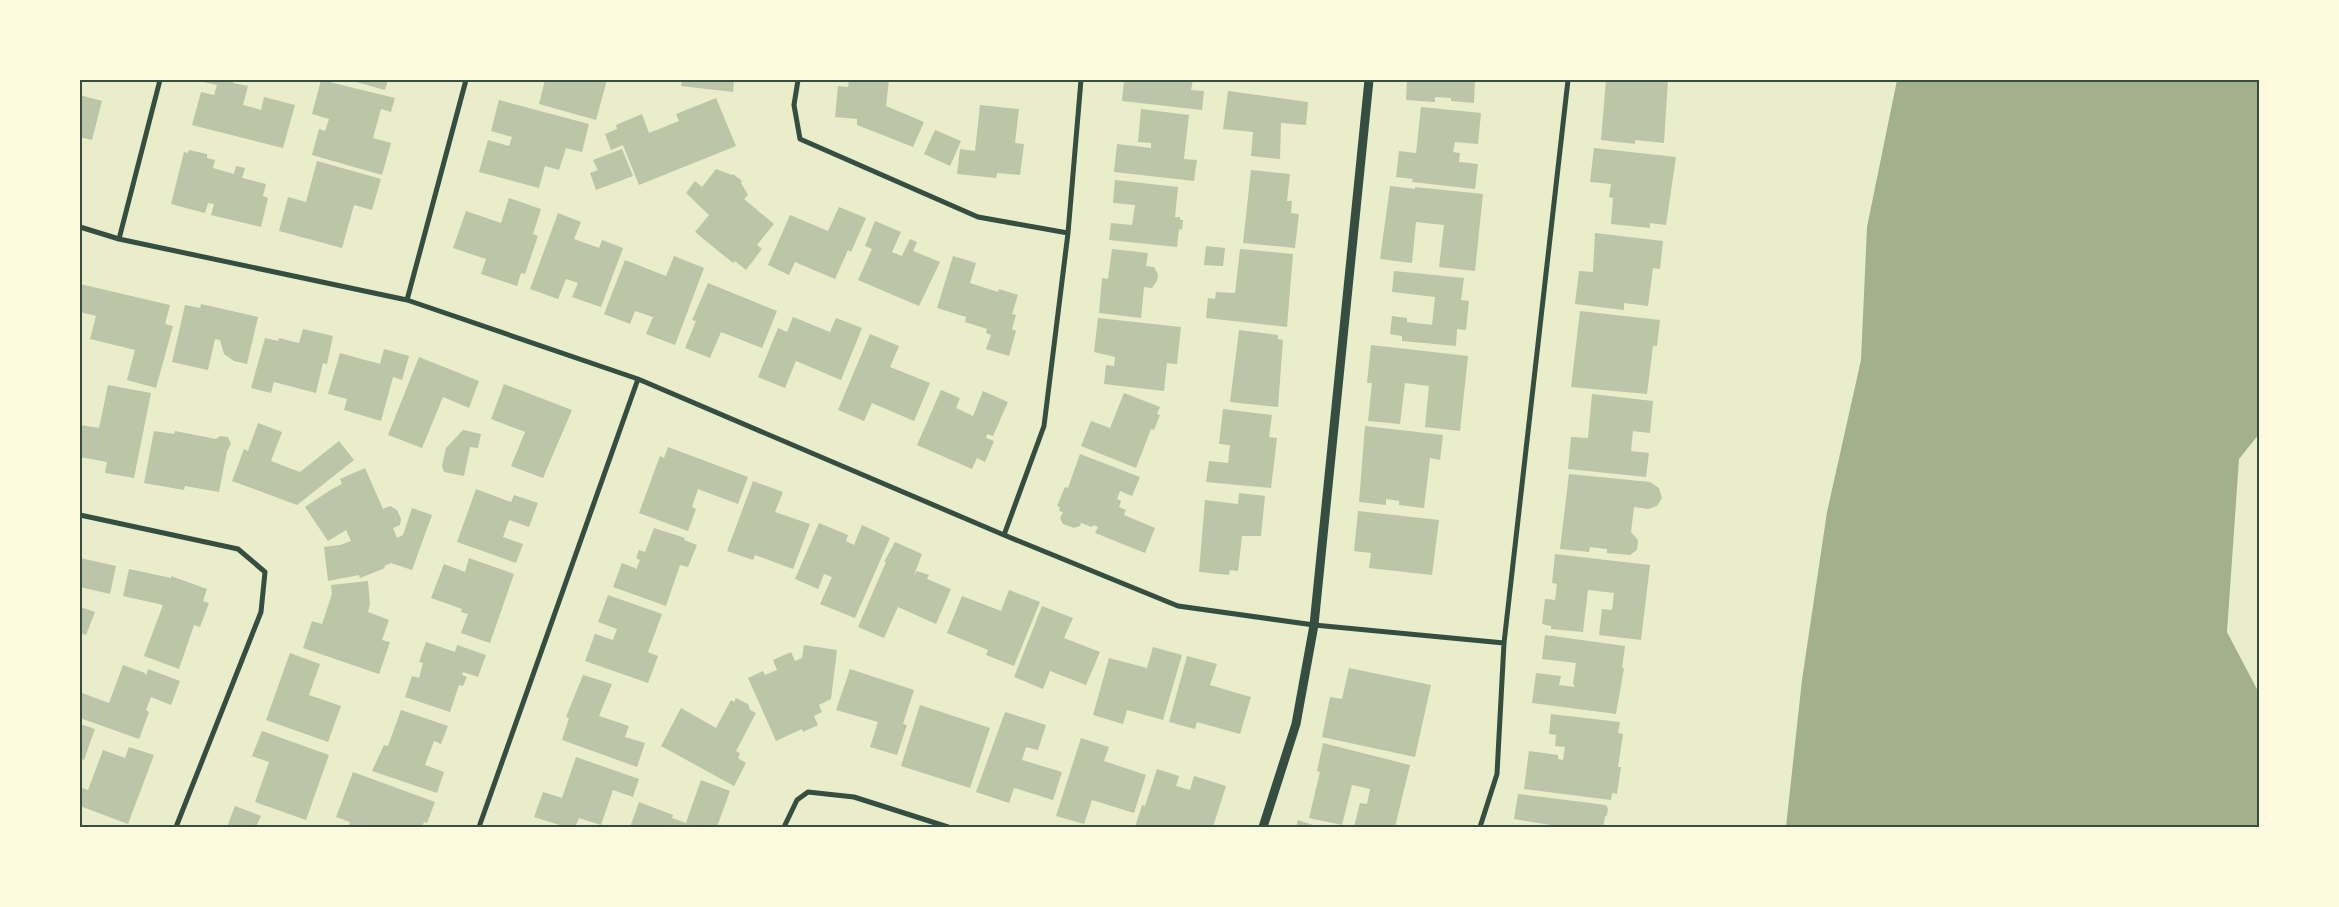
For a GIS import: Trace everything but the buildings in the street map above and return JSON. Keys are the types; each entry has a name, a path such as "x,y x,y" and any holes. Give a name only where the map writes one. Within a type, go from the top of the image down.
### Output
{"street":[{"path":"119,239 160,80"},
{"path":"407,300 466,80"},
{"path":"798,80 794,105 800,139 978,217 1068,233"},
{"path":"1004,536 1044,426 1068,233 1081,80"},
{"path":"1263,827 1296,724 1314,625 1369,80"},
{"path":"1480,827 1497,774 1504,643 1568,80"},
{"path":"80,227 119,239 407,300 638,379 1004,536 1178,606 1314,625 1504,643"},
{"path":"479,827 638,379"},
{"path":"80,514 238,549 265,572 261,612 176,827"},
{"path":"784,827 796,800 808,792 854,797 948,827"}],"shaded area":[{"path":"1897,80 2259,80 2259,434 2239,459 2227,632 2259,693 2259,827 1786,827 1802,680 1827,512 1861,360 1867,227"}]}
